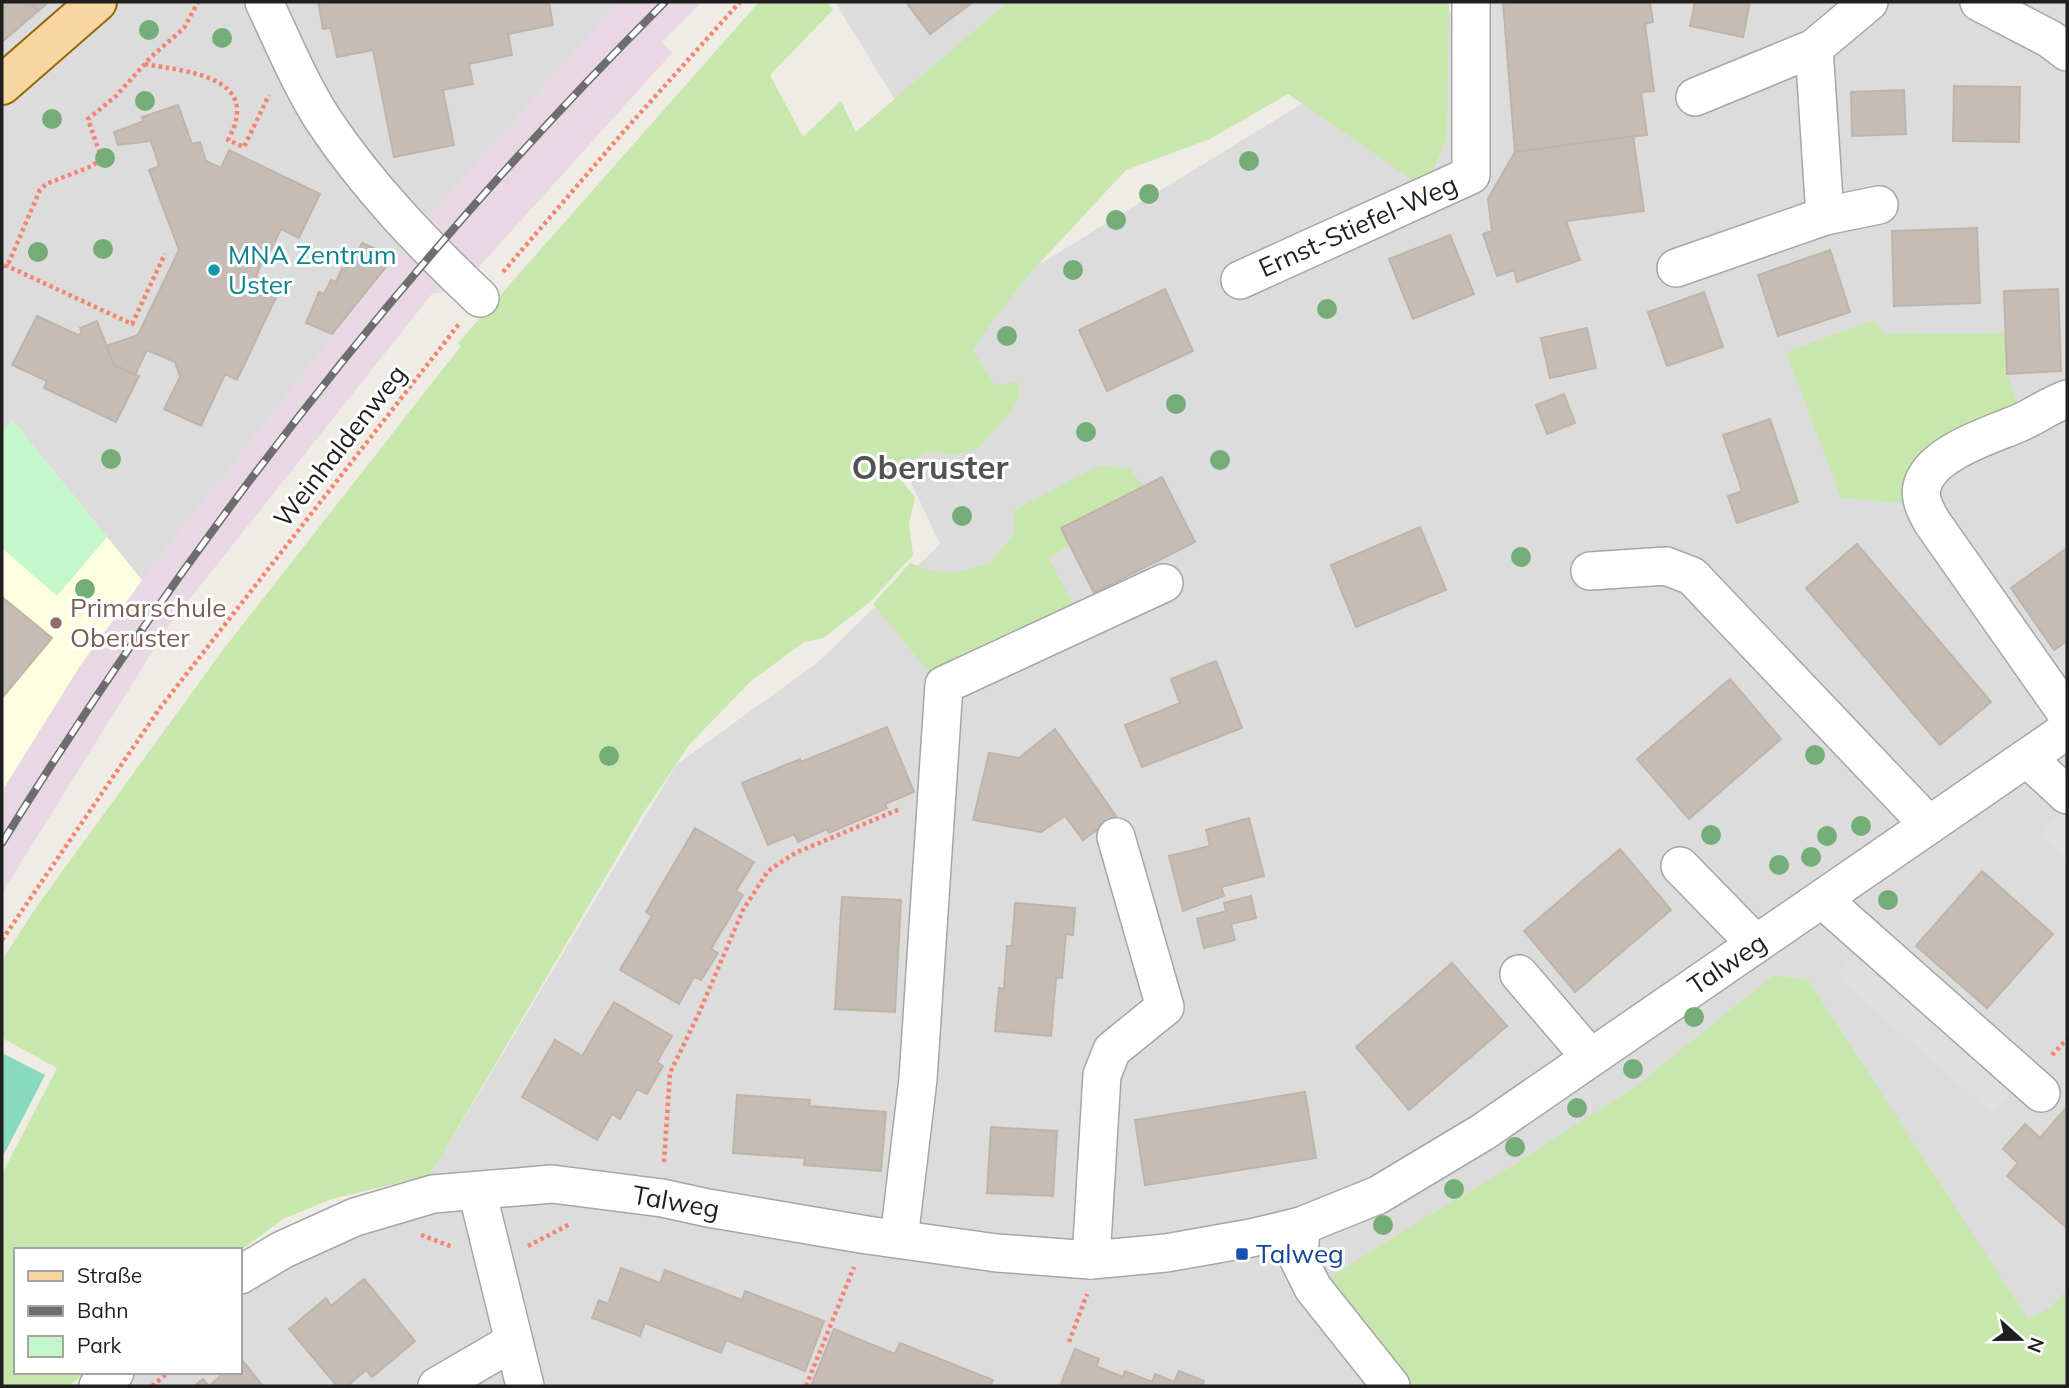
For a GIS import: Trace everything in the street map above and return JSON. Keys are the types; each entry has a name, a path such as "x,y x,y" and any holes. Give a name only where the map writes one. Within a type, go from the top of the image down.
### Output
{"main road":[{"path":"2,85 97,2"}],"street":[{"path":"264,2 298,75 323,120 361,173 432,253 480,298"},
{"name":"Ernst-Stiefel-Weg","path":"1240,280 1471,175 1471,2"},
{"path":"1695,97 1814,48 1869,2"},
{"path":"1979,2 2050,39 2067,51"},
{"path":"1814,48 1825,216"},
{"path":"1676,268 1825,216 1879,205"},
{"path":"2067,399 1953,452 1926,476 1921,488 1922,503 1932,523 2067,715"},
{"path":"1590,571 1666,566 1692,576 1929,825"},
{"path":"899,1239 918,1079 944,685 1164,583"},
{"name":"Talweg","path":"242,1274 282,1250 355,1217 433,1194 552,1185 662,1198 708,1208 997,1253 1095,1277 1166,1253 1243,1240 1301,1226 1378,1195 1483,1132 2067,730"},
{"path":"2026,758 2067,795"},
{"path":"1095,1277 1102,1075 1112,1050 1165,1007 1116,837"},
{"path":"1680,866 1756,944"},
{"path":"1822,899 2041,1093"},
{"path":"1519,974 1590,1057"},
{"path":"477,1191 525,1386"},
{"path":"1301,1226 1300,1260 1313,1288 1391,1386"},
{"path":"437,1386 513,1342"},
{"path":"98,1386 113,1374"}],"path":[{"path":"165,254 132,324 4,266 9,262 40,190 46,184 97,162 100,154 88,119 131,82 144,64 184,28 198,2"},
{"name":"Weinhaldenweg","path":"2,940 160,708 480,298 740,2"},
{"path":"144,64 202,75 227,88 238,105 238,116 228,140 244,147 273,88 298,75"},
{"path":"662,1198 670,1073 743,910 768,871 794,853 937,794"},
{"path":"414,1232 494,1263 576,1221"},
{"path":"806,1386 855,1265 842,1263"},
{"path":"1075,1293 1095,1277"},
{"path":"1069,1342 1095,1277"},
{"path":"152,1386 167,1374"}],"shaded area":[{"path":"2,2 619,2 407,242 142,580 80,666 2,791"},
{"path":"619,2 702,2 662,42 672,53 459,289 432,294 169,625 2,893 2,791 80,666 142,580 407,242"},
{"path":"835,2 1022,2 900,108"},
{"path":"1456,2 2067,2 2067,1386 98,1386 113,1374 242,1374 242,1274 433,1194 430,1175 676,765 817,663 940,544 860,374 1455,10"},
{"name":"Primarschule Oberuster","path":"12,420 142,580 80,666 2,791 2,432"},
{"path":"2061,811 2067,816 2067,859 2040,835"},
{"path":"1857,953 2013,1091 1992,1114 1836,976"}],"green space":[{"path":"759,2 827,2 833,10 770,75 803,137 841,101 856,132 1008,2 1449,2 1447,137 1433,171 1417,183 1288,94 1210,139 1126,170 1025,279 973,351 995,385 1019,382 1019,397 1011,412 977,449 953,455 929,451 914,459 899,478 915,497 909,524 913,555 870,602 823,638 804,642 751,681 689,745 642,815 430,1175 332,1199 283,1219 242,1250 14,1248 14,1374 84,1374 69,1386 2,1386 2,1174 57,1068 2,1038 2,960 35,909 222,651 461,346 458,343"},
{"path":"1874,320 1883,334 2005,333 2007,374 2021,412 1913,504 1841,498 1786,352"},
{"path":"12,420 107,537 57,596 2,548 2,432"},
{"path":"1097,466 1129,468 1144,487 1061,528 1069,545 1049,558 1076,610 934,678 873,604 910,563 934,571 952,572 993,561 1014,535 1013,511"},
{"path":"1774,975 1808,980 2028,1319 2050,1308 2067,1289 2067,1386 1389,1386 1313,1288 1635,1087"},
{"path":"2,1053 45,1075 2,1158"}],"building":[{"path":"2,2 30,2 38,11 2,42"},
{"path":"30,2 49,2 38,11"},
{"path":"318,2 549,2 553,25 508,34 512,55 469,64 473,84 443,90 454,145 394,157 373,50 337,57 331,28 323,29"},
{"path":"906,2 973,2 930,34"},
{"path":"1503,2 1650,2 1653,22 1645,24 1654,91 1641,92 1647,135 1515,152"},
{"path":"1695,2 1750,2 1743,37 1690,26"},
{"path":"1954,86 2020,87 2019,142 1953,141"},
{"path":"1904,90 1906,134 1852,136 1851,92"},
{"name":"MNA Zentrum Uster","path":"178,105 192,144 200,142 206,161 221,168 229,150 320,194 299,238 281,229 265,262 262,261 256,277 280,289 237,380 225,374 201,426 164,409 180,377 175,362 147,350 135,375 114,365 106,346 138,335 179,250 149,170 159,166 151,141 118,145 114,132 144,121 142,117"},
{"path":"1633,136 1644,211 1566,221 1580,260 1517,282 1514,270 1497,276 1483,234 1492,231 1488,199 1515,152"},
{"path":"1977,228 1980,303 1894,306 1892,231"},
{"path":"1450,235 1474,294 1413,319 1389,259"},
{"path":"362,243 394,257 332,334 306,323 319,292 324,294 331,280 336,282 352,255 356,257"},
{"path":"1830,250 1850,312 1778,336 1758,275"},
{"path":"1165,289 1193,351 1107,391 1079,330"},
{"path":"2058,289 2061,371 2007,374 2004,291"},
{"path":"1704,292 1723,347 1667,366 1648,312"},
{"path":"37,316 78,335 82,333 80,328 97,321 114,365 139,376 116,422 44,388 47,381 12,365"},
{"path":"1587,328 1596,368 1550,378 1541,338"},
{"path":"1564,394 1575,423 1547,434 1536,405"},
{"path":"1770,419 1798,502 1737,523 1728,496 1742,491 1723,435"},
{"path":"1162,477 1195,542 1094,593 1061,528"},
{"path":"1420,527 1446,590 1356,627 1331,565"},
{"path":"1857,544 1991,702 1940,745 1806,588"},
{"path":"2067,548 2067,641 2054,650 2011,588"},
{"path":"2,597 52,638 2,698"},
{"path":"1216,661 1242,728 1142,767 1125,725 1180,703 1171,679"},
{"path":"1730,679 1781,739 1689,819 1637,759"},
{"path":"887,727 914,792 885,804 887,808 829,833 827,829 798,842 794,834 768,845 742,783"},
{"path":"1055,729 1116,816 1083,840 1065,816 1041,832 973,820 989,753 1019,758"},
{"path":"1249,818 1264,876 1221,887 1224,896 1183,911 1169,856 1210,846 1206,830"},
{"path":"695,828 754,862 736,891 743,895 711,949 718,953 701,980 694,977 679,1004 620,970 652,916 646,912"},
{"path":"1620,849 1671,910 1575,992 1524,931"},
{"path":"1982,871 2053,934 1987,1008 1916,946"},
{"path":"1251,896 1256,918 1231,924 1235,940 1204,948 1197,919 1226,911 1224,903"},
{"path":"842,897 901,900 895,1012 835,1009"},
{"path":"1015,903 1075,908 1073,935 1066,934 1062,978 1056,978 1051,1036 995,1031 999,988 1004,989 1007,946 1012,946"},
{"path":"1452,963 1507,1026 1409,1110 1356,1047"},
{"path":"614,1002 672,1036 657,1062 663,1066 647,1094 637,1089 620,1119 612,1114 597,1140 522,1097 555,1040 582,1056"},
{"path":"1305,1092 1316,1158 1145,1185 1135,1120"},
{"path":"737,1095 810,1100 809,1106 886,1112 881,1171 804,1165 805,1158 733,1153"},
{"path":"2067,1107 2067,1228 2007,1176 2018,1163 2003,1149 2025,1124 2040,1138"},
{"path":"991,1127 1057,1131 1053,1196 987,1193"},
{"path":"621,1268 660,1283 665,1270 742,1300 745,1291 824,1321 805,1371 726,1340 721,1353 645,1323 640,1336 592,1318 599,1300 608,1304"},
{"path":"364,1279 415,1341 372,1377 366,1370 347,1386 337,1386 289,1329 326,1298 331,1306"},
{"path":"834,1329 895,1354 900,1343 993,1380 990,1386 811,1386"},
{"path":"1075,1349 1099,1359 1096,1366 1123,1377 1125,1371 1152,1382 1155,1374 1174,1382 1179,1371 1204,1381 1202,1386 1060,1386"},
{"path":"242,1360 263,1386 209,1386 223,1374 242,1374"},
{"path":"203,1379 209,1386 194,1386"}],"railway":[{"path":"2,843 74,730 150,619 309,403 393,299 481,198 571,99 665,2"}],"place":[{"name":"MNA Zentrum Uster","path":"214,270"},
{"name":"Primarschule Oberuster","path":"56,623"},
{"name":"Talweg","path":"1242,1254"}],"district":[{"name":"Oberuster","path":"930,467"}]}
